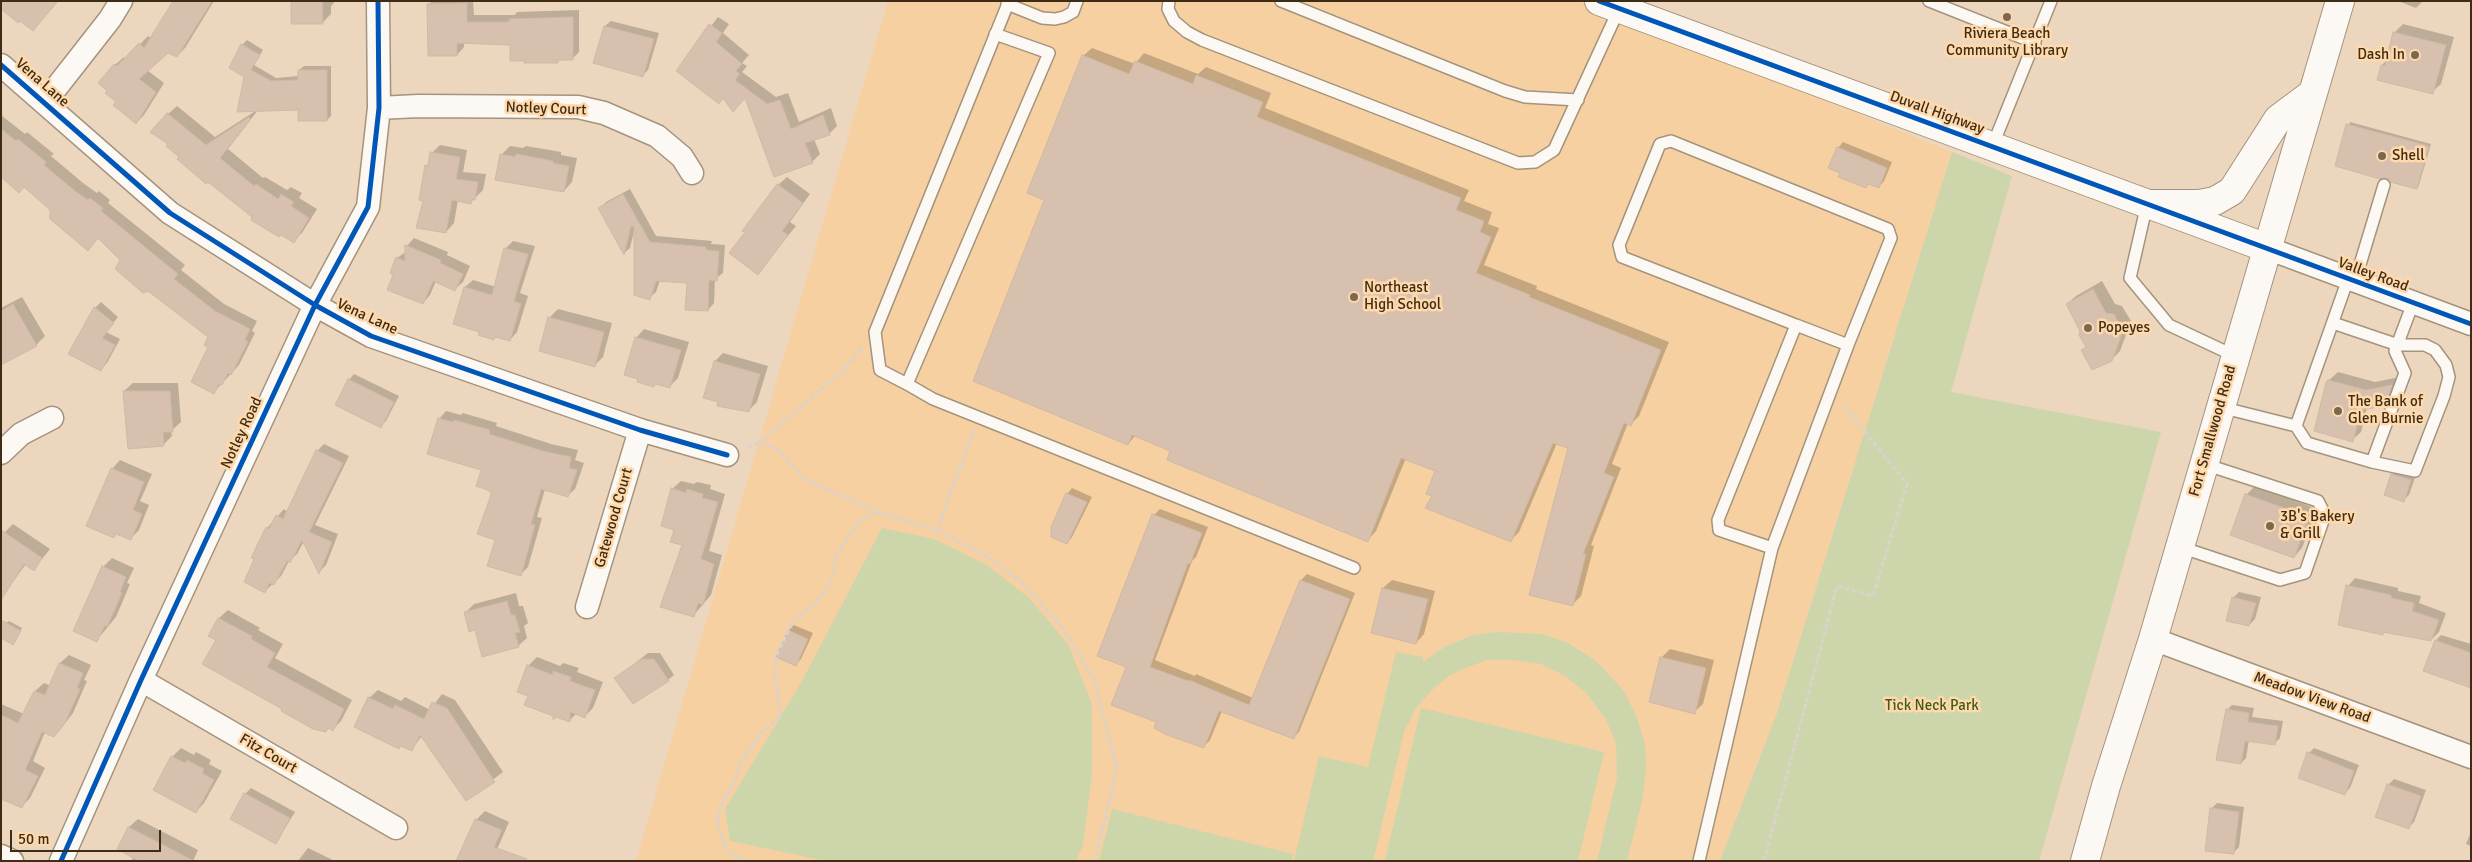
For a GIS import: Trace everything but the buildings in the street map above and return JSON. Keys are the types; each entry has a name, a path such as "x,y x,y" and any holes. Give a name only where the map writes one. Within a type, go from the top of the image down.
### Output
{"main road":[{"name":"Fort Smallwood Road","path":"2085,861 2106,786 2153,639 2340,1"},
{"name":"Duvall Highway","path":"1609,5 2267,248"},
{"path":"2147,204 2199,204 2215,201 2232,191 2278,118 2313,93"}],"street":[{"path":"45,102 110,19 121,1"},
{"name":"Notley Road","path":"61,861 141,680 315,305 368,207 379,108 378,1"},
{"name":"Vena Lane","path":"1,65 170,213 315,305 371,336 640,430 727,455"},
{"name":"Notley Court","path":"379,108 578,107 604,113 657,136 682,158 692,172"},
{"name":"Valley Road","path":"2267,248 2471,324"},
{"path":"1,453 21,434 52,418"},
{"name":"Gatewood Court","path":"588,607 640,430"},
{"name":"Meadow View Road","path":"2153,639 2471,757"},
{"name":"Fitz Court","path":"141,680 396,828"},
{"path":"1,856 12,861"}],"lane":[{"path":"1077,1 1073,12 1055,19 1042,18 1008,3 875,332 880,370 933,399 1354,568"},
{"path":"1169,1 1168,9 1174,21 1187,32 1202,40 1518,163 1535,162 1554,150 1578,100 1609,5"},
{"path":"1281,1 1505,91 1526,97 1578,100"},
{"path":"1929,1 2035,43"},
{"path":"1992,147 2051,1"},
{"path":"907,384 1049,54 996,34"},
{"path":"1699,861 1772,548 1848,345 1891,238 1888,229 1671,141 1660,144 1620,245 1622,257 1848,345"},
{"path":"2296,426 2332,323 2352,280 2384,185"},
{"path":"2147,204 2130,278 2169,326 2235,356"},
{"path":"2372,462 2405,374 2396,351 2413,303"},
{"path":"2220,407 2296,426 2307,442 2372,462 2414,471 2449,377 2446,365 2435,350 2425,345 2398,345 2332,323"},
{"path":"1772,548 1719,530 1718,520 1796,325"},
{"path":"2180,546 2280,580 2305,573 2325,515 2318,501 2204,464"}],"path":[{"path":"727,455 759,442 843,371 875,332"},
{"path":"1764,861 1837,586 1873,596 1907,484 1847,409 1827,401"},
{"path":"937,530 979,417"},
{"path":"759,442 779,450 803,478 878,512 937,530 988,557 1023,584 1063,628 1094,680 1117,768 1095,861"},
{"path":"746,861 732,854 725,846 718,826 718,815 724,799 735,782 739,766 761,733 781,716 774,677 776,656 793,621 816,603 831,582 838,554 860,520 878,512"}],"shaded area":[{"name":"Northeast High School","path":"888,1 1580,1 1952,152 1777,713 1720,861 636,861"}],"green space":[{"name":"Tick Neck Park","path":"1952,152 2012,176 1951,392 2161,432 2039,861 1720,861 1777,713"},
{"path":"882,528 934,539 987,565 1029,598 1068,644 1092,704 1092,773 1083,845 1076,861 826,861 730,841 725,809 801,683"},
{"path":"1498,632 1542,634 1568,643 1596,661 1624,691 1637,718 1645,744 1646,768 1643,796 1627,861 1597,861 1617,778 1616,744 1606,719 1587,694 1567,677 1541,664 1512,660 1487,660 1447,677 1416,708 1404,732 1373,861 1294,861 1319,756 1368,767 1396,652 1423,657 1423,662 1446,646 1473,635"},
{"path":"1421,708 1604,752 1578,861 1385,861"},
{"path":"1112,809 1293,854 1292,861 1099,861"}],"cycle path":[{"path":"61,861 141,680 315,305 368,207 379,108 378,1"},
{"path":"1599,1 2471,324"},
{"path":"1,65 170,213 315,305 371,336 640,430 727,455"}],"place":[{"name":"Riviera Beach Community Library","path":"2007,17"},
{"name":"Dash In","path":"2415,55"},
{"name":"Shell","path":"2382,156"},
{"name":"Northeast High School","path":"1354,297"},
{"name":"Popeyes","path":"2088,328"},
{"name":"The Bank of Glen Burnie","path":"2338,411"},
{"name":"3B's Bakery & Grill","path":"2270,526"}]}
